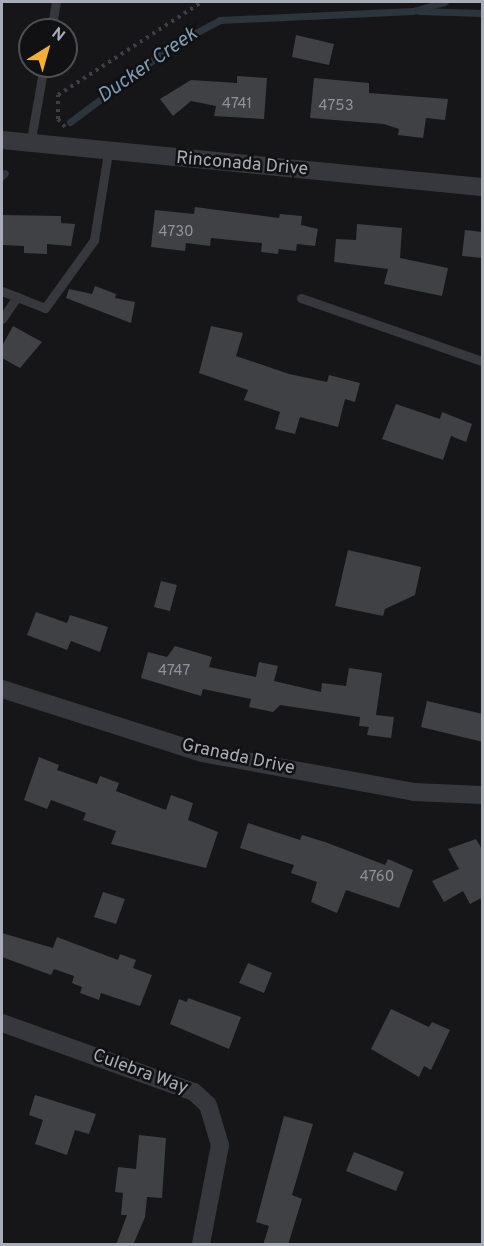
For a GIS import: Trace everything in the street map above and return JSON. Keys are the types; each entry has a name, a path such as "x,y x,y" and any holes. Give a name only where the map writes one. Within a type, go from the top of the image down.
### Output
{"street":[{"name":"Rinconada Drive","path":"2,140 108,153 483,187"},
{"name":"Granada Drive","path":"2,688 202,753 414,792 483,795"},
{"name":"Culebra Way","path":"2,1023 194,1092 208,1105 220,1145 201,1245"}],"lane":[{"path":"53,18 56,2"},
{"path":"30,145 42,78"},
{"path":"2,291 45,308 94,240 108,153"},
{"path":"2,319 17,297"},
{"path":"301,298 483,361"}],"path":[{"path":"58,95 202,2"}],"building":[{"path":"296,35 334,44 329,65 292,57"},
{"path":"237,76 267,78 264,119 214,116 216,106 191,101 173,116 160,99 191,80 237,83"},
{"path":"314,78 369,83 369,93 448,99 445,120 426,118 423,138 398,135 399,129 384,124 310,118"},
{"path":"195,207 279,218 280,214 302,216 301,225 318,229 315,246 297,244 296,251 279,249 278,254 261,252 262,243 211,238 210,246 186,243 185,251 151,247 155,210 194,214"},
{"path":"2,215 61,216 61,223 75,224 71,246 47,244 47,254 24,253 24,246 2,245"},
{"path":"357,224 402,228 400,258 448,268 442,296 384,284 388,269 334,262 336,239 356,240"},
{"path":"465,230 483,232 483,258 462,256"},
{"path":"95,286 116,294 115,298 135,302 131,323 66,298 69,289 92,294"},
{"path":"13,326 42,342 20,368 2,358 2,346"},
{"path":"211,326 243,333 236,356 289,374 327,382 329,375 360,383 355,402 345,399 338,427 300,417 295,434 275,429 280,412 244,400 248,390 199,373"},
{"path":"396,404 440,419 442,412 472,424 466,442 451,436 443,460 382,439"},
{"path":"348,550 421,567 415,595 385,609 383,616 335,606"},
{"path":"161,581 177,585 170,611 154,607"},
{"path":"36,612 67,623 70,615 108,627 100,652 71,641 67,650 27,635"},
{"path":"175,646 212,657 209,667 256,677 259,662 278,666 274,681 321,692 322,683 346,686 349,668 382,673 376,715 394,717 391,738 367,735 369,727 359,726 360,717 280,705 273,712 249,707 251,699 203,689 201,696 141,678 148,652 167,657"},
{"path":"427,701 483,714 483,742 421,727"},
{"path":"39,757 59,765 57,770 97,784 100,776 119,783 116,791 166,810 171,795 193,803 188,820 218,832 206,868 111,844 116,831 83,820 86,813 51,800 47,809 24,800"},
{"path":"248,823 300,840 302,835 325,842 385,865 388,859 413,870 399,908 346,890 337,913 311,902 317,882 291,873 294,865 240,848"},
{"path":"476,839 483,851 483,897 470,904 463,891 444,902 432,881 459,869 448,849"},
{"path":"103,892 125,899 116,924 94,917"},
{"path":"2,933 53,948 57,937 118,960 120,954 136,960 133,968 152,975 140,1006 101,993 99,1000 80,993 82,987 72,983 74,976 54,969 51,975 2,957"},
{"path":"248,963 272,973 264,993 239,983"},
{"path":"188,998 241,1017 229,1049 170,1024 179,999 187,1002"},
{"path":"391,1009 429,1027 432,1022 450,1030 431,1070 424,1066 419,1077 371,1049"},
{"path":"35,1095 96,1114 89,1134 75,1130 67,1155 35,1144 43,1120 29,1115"},
{"path":"284,1116 313,1124 292,1195 302,1199 288,1245 263,1245 269,1226 256,1222"},
{"path":"139,1135 166,1138 162,1198 147,1197 145,1217 133,1245 116,1245 127,1215 121,1215 123,1193 115,1192 118,1167 136,1169"},
{"path":"354,1152 404,1172 396,1191 346,1171"}],"waterway":[{"name":"Ducker Creek","path":"70,122 173,45 220,20 413,11 445,2"},
{"path":"419,11 482,13"},
{"name":"Ducker Creek","path":"2,176 5,173"}]}
